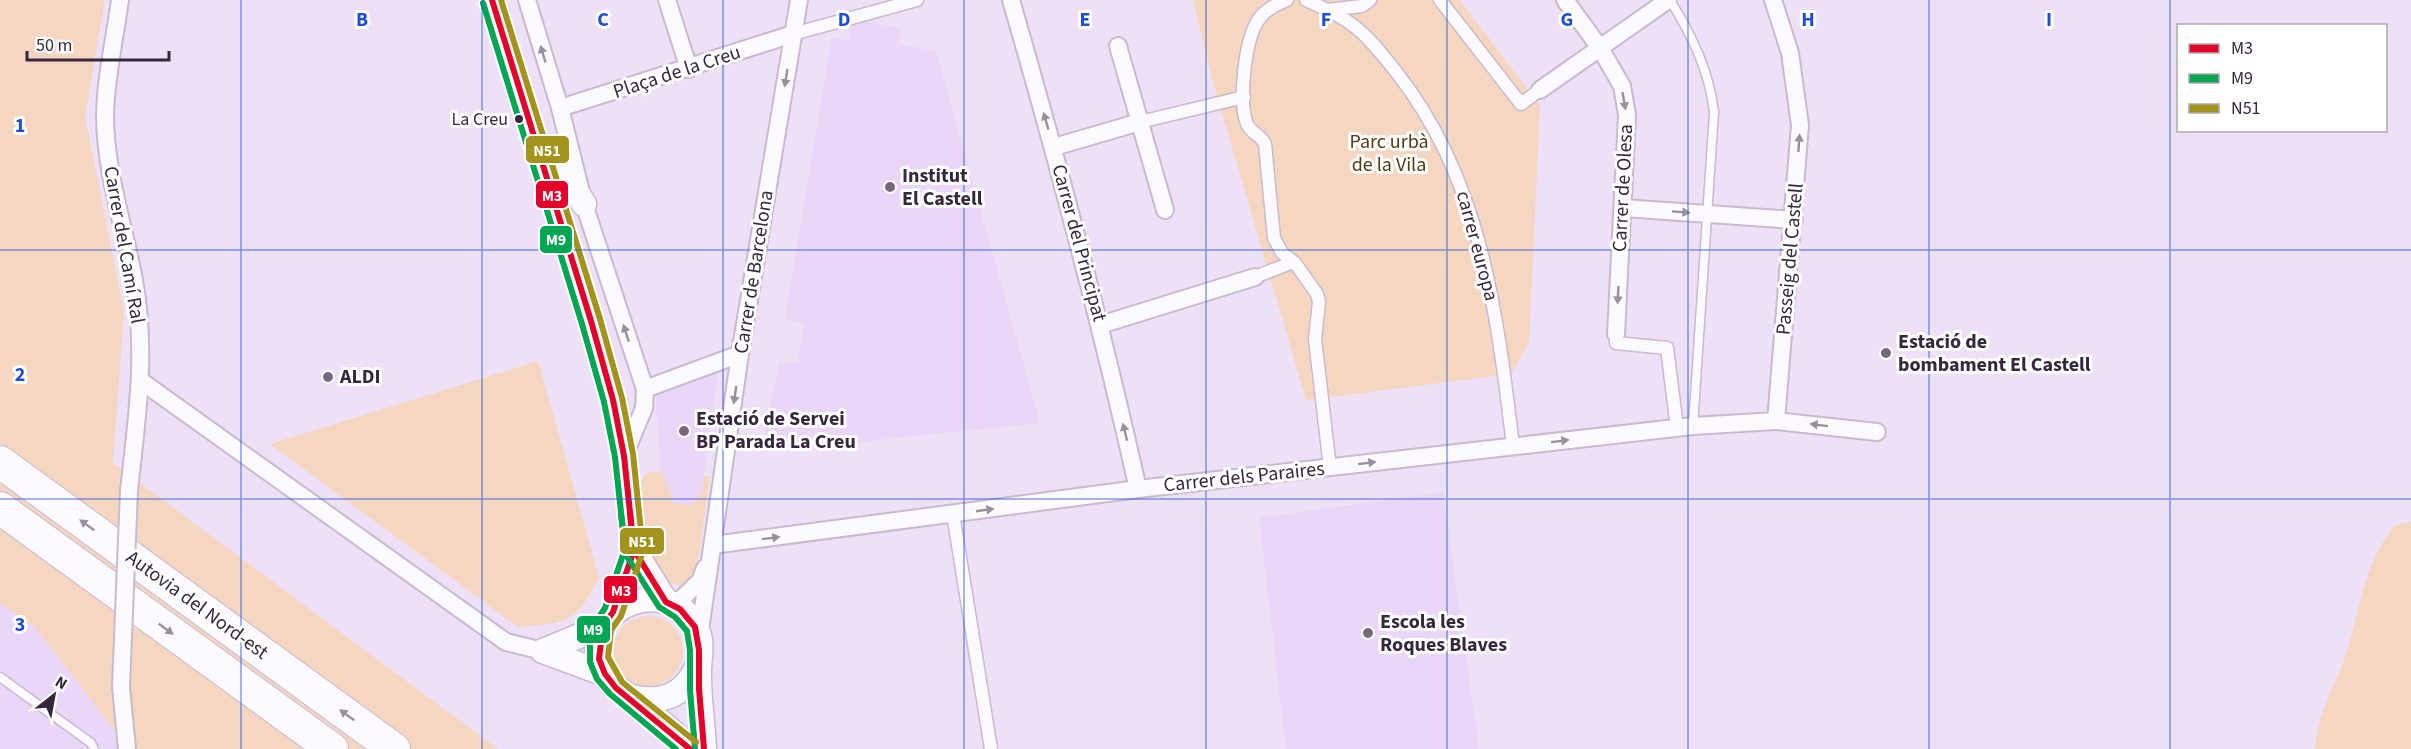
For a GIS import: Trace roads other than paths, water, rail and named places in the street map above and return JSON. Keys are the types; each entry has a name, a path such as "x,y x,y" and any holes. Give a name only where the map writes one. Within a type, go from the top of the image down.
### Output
{"highway":[{"name":"Autovia del Nord-est","path":"0,462 394,749"},
{"name":"Autovia del Nord-est","path":"0,508 332,749"}],"main road":[{"path":"492,0 591,321 613,400 624,456 634,550 599,642 599,659 605,674 616,688 699,742"},
{"path":"535,144 567,177 584,204"},
{"path":"634,550 670,604 690,619 699,637 699,742"},
{"path":"543,651 608,619 627,603 643,599 670,604"},
{"path":"543,651 605,674"},
{"path":"630,697 655,701 668,698 688,685 699,665"}],"street":[{"name":"Carrer del Camí Ral","path":"120,0 105,117 110,172 134,282 141,348 141,381 129,490 121,687 127,749"},
{"path":"527,0 560,108 584,204 645,389 644,408 624,456"},
{"path":"667,0 689,69"},
{"name":"Carrer de Barcelona","path":"699,637 740,354 799,0"},
{"path":"793,34 917,0"},
{"name":"Carrer del Principat","path":"1011,0 1054,147 1100,325 1138,489"},
{"path":"1287,0 1268,8 1257,21 1248,44 1244,97 1245,121 1252,133 1265,144 1274,238 1282,253 1293,262 1317,294 1319,303 1315,339 1330,468"},
{"name":"carrer europa","path":"1306,0 1354,26 1387,60 1420,102 1455,173 1472,213 1494,308 1513,446"},
{"path":"1327,10 1362,6 1370,0"},
{"path":"1440,0 1521,104 1669,0"},
{"name":"Carrer de Olesa","path":"1565,0 1600,48 1622,86 1627,115 1616,334"},
{"name":"Passeig del Castell","path":"1773,0 1790,53 1800,125 1776,421"},
{"name":"Plaça de la Creu","path":"560,108 689,69 793,34"},
{"path":"1118,46 1165,210"},
{"path":"1054,147 1140,122 1244,97"},
{"path":"1623,208 1794,220"},
{"path":"1100,325 1256,277 1293,262"},
{"path":"1616,334 1616,343 1666,348 1685,427"},
{"path":"645,389 740,354"},
{"path":"141,381 506,642 543,651"},
{"path":"1776,421 1877,432"},
{"name":"Carrer dels Paraires","path":"713,545 1138,489 1685,427 1776,421"},
{"path":"953,514 991,749"},
{"name":"Carrer de Barcelona","path":"670,604 700,582 713,545"},
{"path":"699,742 719,749"}],"lane":[{"path":"1669,0 1695,42 1712,92 1714,112 1707,214 1685,427"},
{"path":"0,677 91,743 94,749"}],"place":[{"name":"La Creu","path":"519,119"},
{"name":"Institut El Castell","path":"890,187"},
{"name":"Estació de bombament El Castell","path":"1886,353"},
{"name":"ALDI","path":"328,377"},
{"name":"Estació de Servei BP Parada La Creu","path":"684,431"},
{"name":"Escola les Roques Blaves","path":"1368,633"}],"park label":[{"name":"Parc urbà de la Vila","path":"1389,154"}]}
